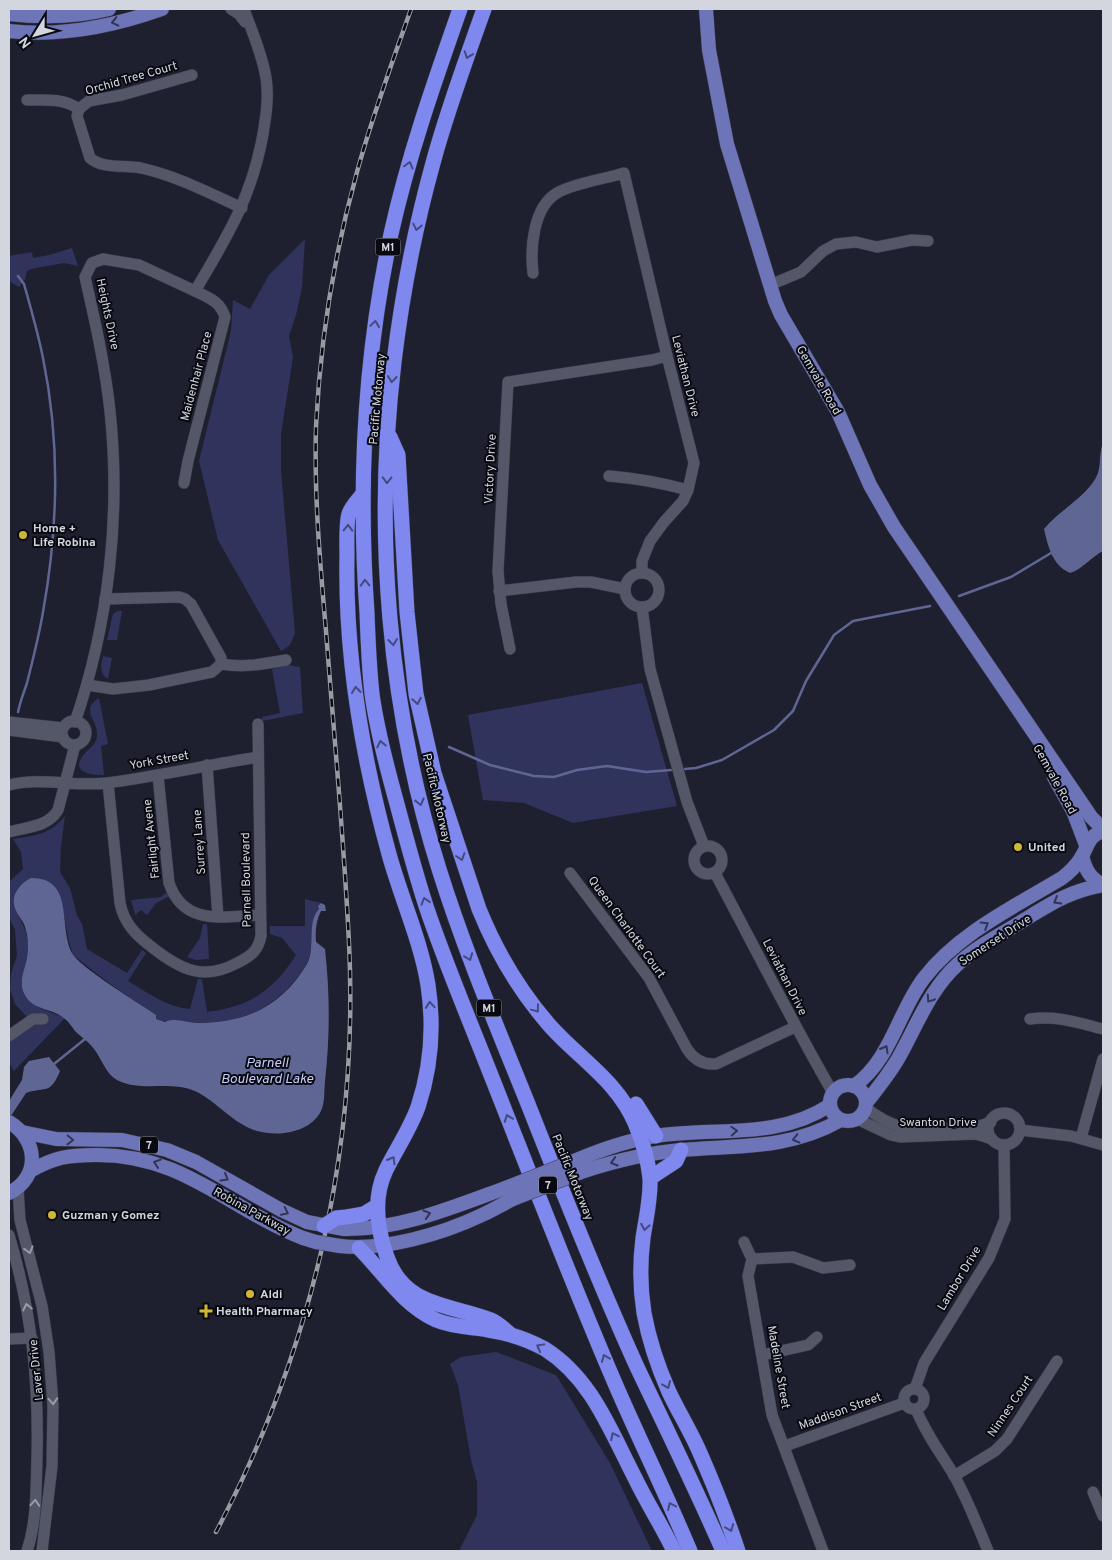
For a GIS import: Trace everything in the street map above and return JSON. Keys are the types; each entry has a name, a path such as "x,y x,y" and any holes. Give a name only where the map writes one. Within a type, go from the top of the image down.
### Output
{"highway":[{"name":"Pacific Motorway","path":"460,9 420,123 401,194 384,268 368,381 362,494 365,586 372,693 382,748 426,907 612,1377 690,1551"},
{"name":"Pacific Motorway","path":"484,9 436,151 419,219 399,323 394,360 388,431 385,533 392,637 400,702 415,778 438,867 463,941 591,1262 638,1369 723,1551"},
{"path":"388,431 398,455 407,612 416,694 427,747 437,782 472,890 485,925 496,945 525,994 540,1013 563,1040 590,1064 618,1094 632,1117 641,1139 650,1178 650,1196 643,1238 641,1270 644,1312 663,1377 699,1451 738,1551"},
{"path":"362,494 348,514 346,577 348,617 362,738 394,872 423,962 428,985 431,1015 430,1051 422,1093 410,1126 384,1177 377,1206 380,1227 386,1256 393,1270 414,1294 430,1303 493,1321 510,1334"},
{"path":"590,1064 609,1071 622,1085 656,1136"},
{"path":"650,1178 676,1160 681,1150"},
{"path":"324,1226 336,1218 346,1223 377,1206"},
{"path":"359,1248 397,1291 426,1315 449,1324 510,1334 544,1348 568,1367 588,1389 598,1404 674,1551"}],"main road":[{"path":"9,14 58,16 110,9"},
{"path":"9,31 39,32 91,28 120,22 162,9"},
{"name":"Gemvale Road","path":"706,9 710,57 727,144 781,315 838,412 878,501 1083,806 1103,830"},
{"name":"Gemvale Road","path":"1021,715 1036,747 1073,811 1084,851"},
{"name":"Somerset Drive","path":"641,1139 656,1136 776,1127 817,1114 843,1085 854,1086 873,1069 885,1051 923,980 934,966 972,934 1062,878 1073,869 1091,838 1103,830"},
{"name":"Somerset Drive","path":"1084,851 1085,870 1089,876 1103,885"},
{"name":"Somerset Drive","path":"863,1110 899,1058 926,1004 945,977 957,964 971,953 1061,898 1078,890 1103,885"},
{"path":"645,1155 681,1150 759,1146 806,1136 841,1120 851,1121 863,1110 862,1091 854,1086"},
{"path":"831,1099 833,1114 841,1120"},
{"path":"15,1126 27,1138 31,1150 30,1171"},
{"name":"Robina Parkway","path":"15,1126 56,1139 122,1140 167,1150 196,1162 281,1210 307,1222 324,1226"},
{"name":"Robina Parkway","path":"346,1223 380,1227 510,1193 641,1139"},
{"name":"Robina Parkway","path":"581,1165 619,1161 645,1155"},
{"name":"Robina Parkway","path":"30,1171 52,1160 77,1156 116,1156 147,1160 180,1172 276,1226 303,1238 316,1242 359,1248 420,1237 472,1219 510,1193"},
{"name":"7","path":"13,1190 30,1171"}],"street":[{"path":"230,9 239,14 254,34"},
{"path":"195,291 242,208 259,158 266,115 266,79 254,34 244,9"},
{"name":"Orchid Tree Court","path":"192,75 122,95 89,101 79,109 77,116 90,158 94,162 104,165 129,166 170,176 242,208"},
{"name":"Orchid Tree Court","path":"27,100 62,100 79,109"},
{"name":"Leviathan Drive","path":"533,273 531,250 533,235 550,198 564,189 624,173 694,463 684,501 664,522 650,541 642,561 642,573"},
{"path":"770,285 801,272 823,251 844,242 856,242 877,247 912,240 928,241"},
{"name":"Heights Drive","path":"75,722 88,685 105,599 112,539 114,458 103,361 85,277 92,262 104,259 139,265 195,291"},
{"name":"Maidenhair Place","path":"184,483 225,317 222,308 217,302 195,291"},
{"name":"Victory Drive","path":"500,591 498,571 508,382 652,360 667,356"},
{"path":"609,476 658,483 688,490"},
{"path":"642,573 652,576 658,587 658,595 656,600 648,606 642,607 634,605 630,601 625,589 631,577 642,573"},
{"path":"510,649 500,591 576,582 591,582 625,589"},
{"path":"88,685 113,689 149,685 212,672 221,664 221,658 191,604 185,599 173,597 105,599"},
{"path":"642,607 650,669 687,802 704,846"},
{"path":"221,664 252,667 286,660"},
{"path":"9,722 63,733"},
{"path":"70,722 82,725 86,732 82,742 75,745 67,743 63,733 70,722"},
{"name":"Parnell Boulevard","path":"108,783 121,911 132,930 164,957 180,967 202,972 212,972 233,965 255,952 261,936 258,724"},
{"path":"9,730 63,733"},
{"path":"9,832 49,821 58,810 75,745"},
{"name":"York Street","path":"9,785 30,781 65,784 108,783 158,776 207,765 258,757"},
{"name":"Surrey Lane","path":"207,765 218,917"},
{"name":"Fairlight Avene","path":"158,776 169,883 174,895 182,905 195,914 218,917 260,915"},
{"path":"704,846 715,847 722,854 723,863 718,872 706,875 695,866 695,854 704,846"},
{"name":"Queen Charlotte Court","path":"570,873 649,978 687,1049 695,1059 704,1063 716,1064 795,1028"},
{"name":"Leviathan Drive","path":"715,873 770,974 831,1099"},
{"path":"1030,1019 1044,1017 1060,1019 1103,1029"},
{"path":"9,1036 33,1019 43,1019"},
{"path":"1082,1138 1103,1060"},
{"name":"Swanton Drive","path":"863,1110 891,1125 904,1129 977,1127 991,1122"},
{"name":"Swanton Drive","path":"863,1110 891,1135 900,1137 976,1134 992,1139"},
{"path":"1009,1114 1017,1120 1020,1130 1015,1141 1004,1145 997,1144 992,1139 989,1130 991,1122 998,1115 1009,1114"},
{"path":"1020,1130 1082,1138 1103,1145"},
{"name":"Lambor Drive","path":"904,1403 903,1399 907,1391 914,1389 924,1363 989,1258 1006,1219 1004,1145"},
{"name":"Laver Drive","path":"13,1190 36,1279 45,1325 53,1405 52,1466 42,1551"},
{"name":"Laver Drive","path":"9,1235 20,1274 36,1370 38,1430 33,1530 27,1551"},
{"path":"744,1242 752,1259 793,1257 823,1268 850,1266"},
{"name":"Madeline Street","path":"752,1259 748,1276 772,1415 823,1551"},
{"path":"763,1356 808,1345 817,1337"},
{"path":"9,1339 32,1338"},
{"name":"Ninnes Court","path":"954,1476 995,1451 1007,1439 1056,1360"},
{"path":"904,1403 909,1408 916,1410 922,1406 923,1394 914,1389"},
{"name":"Maddison Street","path":"785,1446 904,1403"},
{"path":"916,1410 924,1429 954,1476 972,1510 988,1551"},
{"path":"1093,1492 1103,1516"}],"shaded area":[{"path":"305,239 302,288 289,336 293,357 281,434 281,471 295,633 290,645 281,651 218,540 199,461 231,331 233,300 250,309 269,275"},
{"path":"72,248 78,266 64,263 31,269 27,271 25,279 19,287 9,281 9,256 32,252 33,258"},
{"path":"122,611 117,640 107,640 113,614"},
{"path":"103,656 112,658 108,679 102,672"},
{"path":"288,665 300,667 303,713 262,721 262,717 280,713 272,669"},
{"path":"642,683 677,806 573,823 524,803 483,800 468,715"},
{"path":"99,698 108,744 101,746 104,775 86,773 80,768 79,764 83,756 96,741 97,733 90,710 93,702"},
{"path":"65,816 60,872 70,888 77,916 82,924 87,949 127,973 142,950 146,953 128,981 158,999 182,1008 190,1009 198,979 202,979 207,1012 222,1010 248,1001 269,988 296,955 282,938 270,934 270,926 305,926 305,899 321,903 318,906 319,909 313,923 311,950 306,965 281,995 251,1014 217,1022 198,1023 159,1020 156,1019 155,1015 73,955 61,899 19,887 15,902 16,909 27,934 28,943 21,983 31,1002 42,1009 65,1018 14,1071 9,1063 9,1042 24,1029 26,1016 15,1004 10,989 11,974 17,955 15,930 9,917 9,882 23,869 21,852 13,839 48,831"},
{"path":"167,892 170,896 156,903 147,915 141,910 135,915 131,900 161,897"},
{"path":"203,924 207,924 209,959 196,960 187,957 200,938"},
{"path":"496,1352 556,1375 610,1463 652,1551 459,1551 477,1515 477,1482 471,1460 458,1385 450,1364 461,1357"}],"water":[{"path":"1103,443 1103,551 1079,569 1070,573 1064,570 1055,560 1049,548 1044,529 1081,496 1094,481 1099,469"},
{"name":"Parnell Boulevard Lake","path":"31,878 45,880 54,886 60,895 68,942 72,953 77,959 97,976 156,1015 156,1019 165,1022 177,1020 198,1023 232,1020 261,1009 274,1001 297,979 307,964 311,951 313,921 319,909 318,906 321,903 325,905 326,911 321,911 316,926 316,942 325,949 329,999 329,1032 324,1101 321,1111 316,1118 301,1129 293,1132 265,1133 241,1124 197,1092 178,1087 138,1086 119,1081 111,1075 92,1046 66,1020 60,1015 31,1003 23,991 22,979 27,958 28,941 24,924 16,910 14,900 18,888"},
{"path":"49,1057 60,1071 57,1079 50,1087 26,1093 9,1119 9,1101 22,1080 24,1067 29,1061"}],"waterway":[{"path":"18,276 24,284 43,358 52,421 55,485 52,549 43,612 38,639 18,712"},
{"path":"959,596 1011,577 1051,553"},
{"path":"685,769 696,768 722,760 774,730 793,711 806,681 834,635 853,621 930,606"},
{"path":"449,747 490,765 534,776 554,777 577,770 607,766 646,772 671,770"},
{"path":"54,1064 85,1039"}],"railway":[{"path":"216,1532 250,1463 279,1393 303,1320 322,1247 337,1172 346,1096 350,1020 349,943 342,826 318,529 316,478 318,395 329,299 341,235 369,131 411,9"}],"place":[{"name":"Home + Life Robina","path":"23,535"},
{"name":"United","path":"1018,847"},
{"name":"Guzman y Gomez","path":"52,1215"},
{"name":"Aldi","path":"250,1294"},
{"name":"Health Pharmacy","path":"206,1311"}]}
